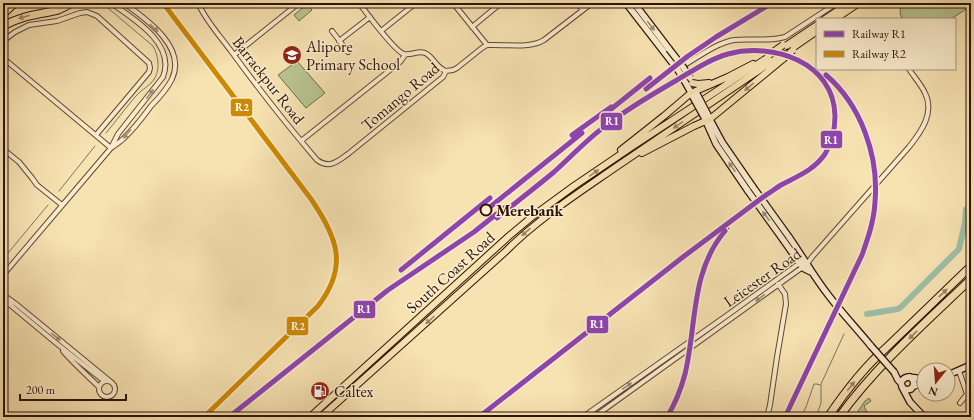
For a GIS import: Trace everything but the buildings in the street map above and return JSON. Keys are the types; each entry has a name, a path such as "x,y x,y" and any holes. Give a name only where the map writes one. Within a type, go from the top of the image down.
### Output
{"highway":[{"path":"3,14 15,3"},
{"path":"3,26 23,17 60,9 72,3"},
{"path":"828,417 849,388 878,356 971,266"},
{"path":"839,417 887,360 971,279"}],"main road":[{"path":"827,18 849,3"},
{"path":"836,18 859,3"},
{"name":"South Coast Road","path":"310,417 533,216 574,186 769,56 788,47 816,26"},
{"path":"618,166 707,118 781,57 788,47 801,44 816,32"},
{"path":"689,80 698,84 713,82 728,77 769,56"},
{"name":"South Coast Road","path":"321,417 534,225 579,192 781,57"},
{"path":"607,164 613,156 664,116 694,93 713,82"},
{"path":"574,186 579,192"},
{"path":"499,246 505,252"},
{"path":"434,305 439,311"},
{"path":"399,336 405,342"},
{"path":"386,348 392,353"},
{"path":"365,368 370,373"},
{"path":"332,397 336,403"}],"street":[{"path":"111,3 138,22 159,44 163,52 166,66 163,77 118,134 111,148"},
{"path":"3,275 111,148 124,138 167,88 172,79 175,62 174,54 169,44 156,29 136,11 124,3"},
{"name":"Barrackpur Road","path":"198,3 207,19 254,82 301,141 317,160 328,164"},
{"path":"234,55 299,3"},
{"path":"359,3 397,50 405,55"},
{"path":"381,31 416,3"},
{"path":"453,3 487,45 530,45 538,43 592,3"},
{"path":"472,26 501,3"},
{"path":"577,3 583,10"},
{"path":"626,3 667,51"},
{"path":"634,3 689,80 707,118 750,189 787,239 803,264 811,272 835,304 894,372 906,390 916,386"},
{"path":"680,68 716,46 733,40 768,40 785,37 838,3"},
{"path":"3,41 15,32 29,25 57,21 87,12 97,16 149,63 149,72 96,135"},
{"path":"339,41 370,16"},
{"path":"332,31 348,52"},
{"name":"Tomango Road","path":"328,164 337,162 443,78 446,71 457,68 487,45"},
{"path":"301,141 400,62 405,55 418,52 424,53 428,55 440,68 446,71"},
{"path":"3,58 111,148"},
{"name":"Leicester Road","path":"594,417 779,285 812,257 867,194 884,177 920,133 927,117 928,107 926,95 910,70"},
{"path":"3,149 19,162 37,185 62,205"},
{"name":"Leicester Road","path":"584,417 776,280 803,264"},
{"path":"767,417 786,304 784,294 776,280"},
{"path":"3,295 112,382 115,386 115,392 112,396 109,397 101,395 99,387 69,359 56,343"},
{"path":"3,299 104,381 112,382"},
{"path":"732,312 735,316"},
{"path":"956,372 971,365"},
{"path":"959,371 968,394 960,403"},
{"path":"894,372 914,380 912,399 917,409"},
{"path":"916,378 908,377 902,381 902,385 908,399 924,417"},
{"path":"99,387 104,381"},
{"path":"608,400 611,405"}],"green space":[{"path":"901,3 971,3 971,6 953,18 902,18 900,13"},
{"path":"307,4 312,10 299,21 294,15"},
{"path":"297,61 325,93 306,108 278,75"},
{"path":"869,398 871,401 864,406 869,417 854,417 865,401"}],"waterway":[{"path":"74,5 78,3"},
{"path":"102,3 153,46 158,60 158,70 154,79 135,97 106,133"},
{"path":"60,13 72,7"},
{"path":"3,30 11,26"},
{"path":"59,191 95,146"},
{"path":"3,259 48,205"},
{"path":"867,314 898,309 901,307 959,249 965,223 966,209 971,208"},
{"path":"816,417 821,403 821,384 844,334"},
{"path":"801,417 814,384 820,385"}],"railway":[{"path":"163,3 311,199 327,226 333,239 336,252 334,278 328,291 318,306 204,417"},
{"path":"479,417 683,257 766,195 805,172 821,160 830,145 833,136 835,116 832,97 824,82 813,69 798,60 781,54 764,51 745,51 721,56 696,69 616,118 594,135 554,172 497,218"},
{"path":"667,417 679,392 683,379 702,272 713,249 728,228"}],"rail line":[{"name":"R2","path":"163,3 311,199 327,226 333,239 336,252 334,278 328,291 318,306 204,417"},
{"name":"R1","path":"646,89 688,56 772,3"},
{"name":"R1","path":"479,417 683,257 766,195 805,172 821,160 830,145 833,136 835,116 832,97 824,82 813,69 798,60 781,54 764,51 745,51 721,56 696,69 616,118 594,135 554,172 497,218"},
{"name":"R1","path":"785,417 862,255 874,209 874,167 865,132 849,101 826,75"},
{"name":"R1","path":"605,114 650,78"},
{"name":"R1","path":"572,135 611,107"},
{"name":"R1","path":"485,211 582,133"},
{"name":"R1","path":"401,270 490,198"},
{"name":"R1","path":"229,417 388,290 474,232 504,208"},
{"name":"R1","path":"667,417 678,396 685,374 700,281 714,247 725,231"}],"place":[{"name":"Alipore Primary School","path":"292,55"},
{"name":"Merebank","path":"486,210"},
{"name":"Caltex","path":"320,391"}]}
